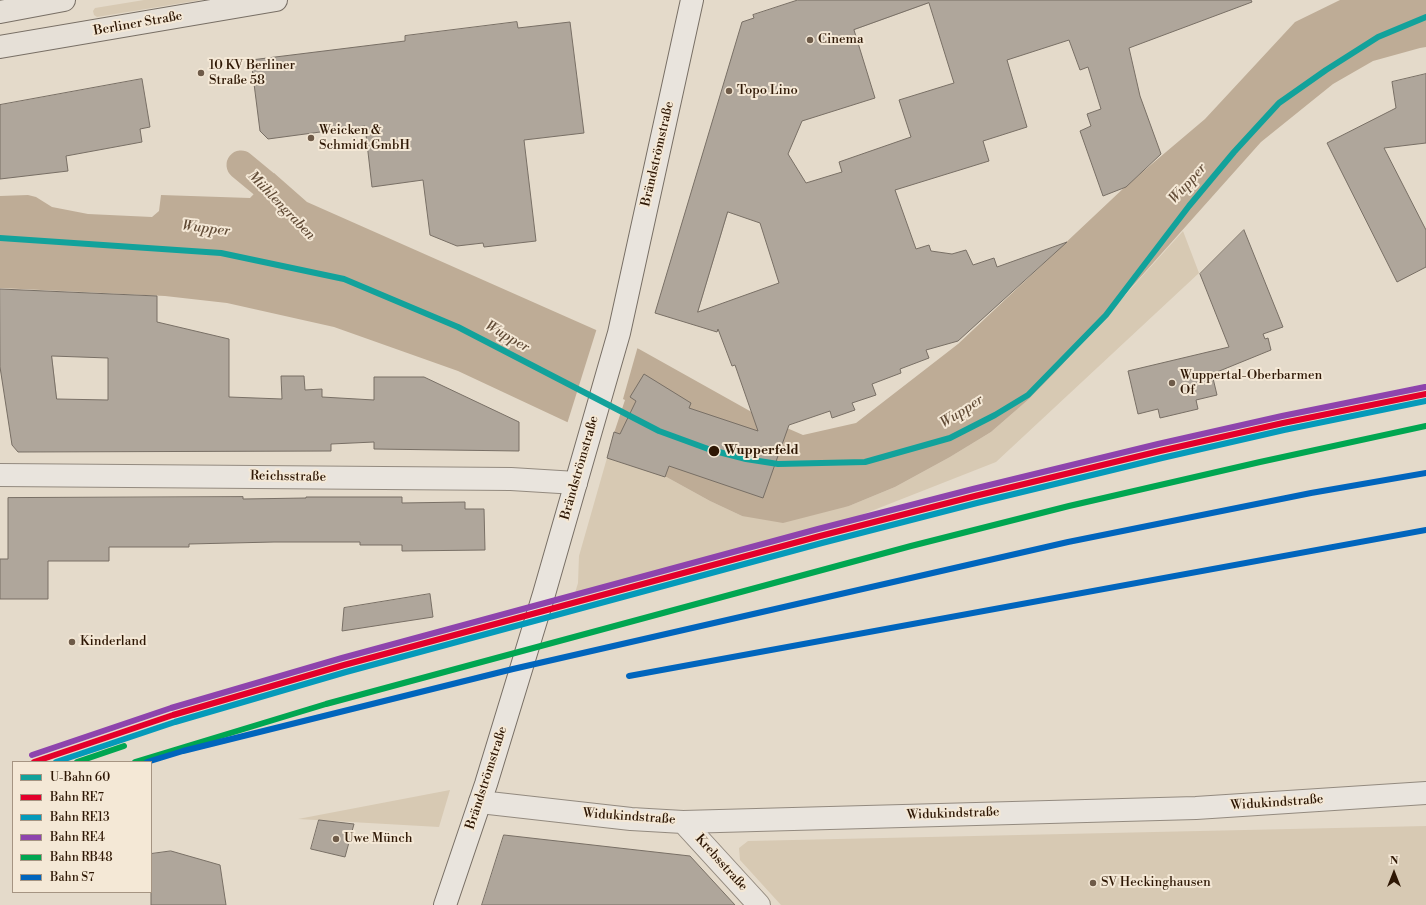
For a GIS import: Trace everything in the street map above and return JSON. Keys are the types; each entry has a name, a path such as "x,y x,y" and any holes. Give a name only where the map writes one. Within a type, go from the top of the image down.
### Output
{"main road":[{"path":"0,12 40,2 64,0"},
{"name":"Berliner Straße","path":"0,47 276,0"},
{"path":"40,2 50,22 65,36"}],"street":[{"name":"Brändströmstraße","path":"445,905 483,793 544,594 618,333 692,0"},
{"name":"Reichsstraße","path":"0,475 511,479 576,483"},
{"name":"Widukindstraße","path":"483,793 631,819 683,822 1196,808 1426,793"},
{"name":"Krebsstraße","path":"683,822 759,905"}],"shaded area":[{"path":"144,0 201,0 97,17 94,15 93,11 95,8"},
{"path":"1183,231 1199,273 996,462 851,519 781,542 575,593 578,583 579,556 613,437 661,474 710,501 742,516 849,506 895,487 950,457 991,432 1029,399 1062,365"},
{"path":"450,790 439,827 298,819"},
{"name":"SV Heckinghausen","path":"1426,826 1426,905 781,905 740,860 739,848 748,841"}],"water":[{"name":"Wupper","path":"1340,0 1426,0 1426,47 1373,61 1333,84 1261,142 1062,365 1029,399 991,432 950,457 895,487 849,506 783,523 742,516 710,501 661,474 613,437 567,422 458,371 334,327 227,303 165,296 0,288 0,196 28,195 36,197 52,207 88,214 152,217 159,211 161,195 250,198 274,173 307,202 639,349 757,415 803,435 856,423 958,344 1127,185 1205,119 1295,22"}],"pier":[{"path":"597,328 638,346 623,399 625,400 612,439 567,424"}],"building":[{"path":"798,0 1251,0 1252,2 1129,48 1140,96 1161,154 1126,187 1103,196 1080,131 1091,126 1087,114 1101,109 1088,67 1080,70 1069,40 1007,60 1027,127 983,141 989,161 895,190 916,249 929,245 931,251 952,254 966,250 973,265 994,258 997,267 1067,242 958,341 926,350 929,358 900,369 901,373 872,384 876,395 852,403 855,410 832,418 830,411 789,425 763,498 669,466 665,477 607,458 614,432 620,434 636,401 630,397 644,374 691,403 689,408 758,431 735,365 732,366 718,329 717,332 655,313 742,22 754,18 753,15","holes":["929,3 954,83 899,100 911,137 839,162 842,172 806,183 788,154 802,121 875,98 854,30","728,212 760,223 779,283 698,312"]},
{"path":"517,22 518,28 570,22 584,133 524,140 536,241 484,247 483,243 457,246 430,235 423,180 372,187 365,126 268,139 260,131 251,60 405,41 405,36"},
{"path":"1426,74 1426,143 1384,148 1426,230 1426,267 1397,282 1327,143 1396,108 1392,82"},
{"path":"142,79 150,127 140,129 142,142 66,156 68,171 0,179 0,105"},
{"path":"1244,230 1283,327 1263,334 1265,339 1268,338 1271,350 1212,374 1217,395 1196,400 1198,409 1160,418 1158,409 1138,414 1128,371 1229,347 1200,274"},
{"path":"0,289 157,296 157,322 229,339 229,397 282,399 281,376 304,376 305,390 322,389 322,397 374,400 374,377 424,377 519,422 519,451 374,449 374,442 331,444 331,451 18,452 12,445 0,367","holes":["52,356 108,358 108,400 57,399"]},
{"path":"243,497 243,499 306,497 402,497 402,503 465,502 465,509 484,509 485,550 402,551 402,545 360,545 360,542 274,542 189,544 189,547 109,547 109,561 48,561 48,599 0,599 0,559 8,559 8,498"},
{"path":"430,594 433,617 342,631 344,608"},
{"path":"319,820 354,824 345,857 311,849"},
{"path":"504,835 690,856 735,905 482,905"},
{"path":"171,851 220,865 226,905 151,905 152,854"}],"waterway":[{"name":"Mühlengraben","path":"241,165 264,184 291,214"}],"metro line":[{"name":"60","path":"0,238 221,253 344,279 458,327 659,431 711,450 746,459 778,464 865,462 950,438 995,415 1028,395 1106,315 1189,206 1234,152 1279,103 1326,70 1378,37 1426,17"}],"rail line":[{"name":"RE4","path":"32,755 171,708 342,658 818,529 973,489 1158,444 1282,416 1425,387"},
{"name":"RE7","path":"37,761 173,715 344,665 820,536 975,496 1160,451 1283,423 1426,394"},
{"name":"RE13","path":"59,761 175,722 346,672 822,543 977,503 1162,458 1284,430 1426,401"},
{"name":"RB48","path":"138,761 326,704 911,546 1069,506 1426,426"},
{"name":"S7","path":"150,761 183,751 513,669 1068,542 1311,493 1426,473"},
{"name":"S7","path":"629,676 1426,530"},
{"name":"RB48","path":"80,761 124,746"}],"place":[{"name":"Cinema","path":"810,40"},
{"name":"10 KV Berliner Straße 58","path":"201,73"},
{"name":"Topo Lino","path":"729,91"},
{"name":"Weicken & Schmidt GmbH","path":"311,138"},
{"name":"Wuppertal-Oberbarmen Of","path":"1172,383"},
{"name":"Wupperfeld","path":"714,451"},
{"name":"Kinderland","path":"72,642"},
{"name":"Uwe Münch","path":"336,839"},
{"name":"SV Heckinghausen","path":"1093,883"}]}
